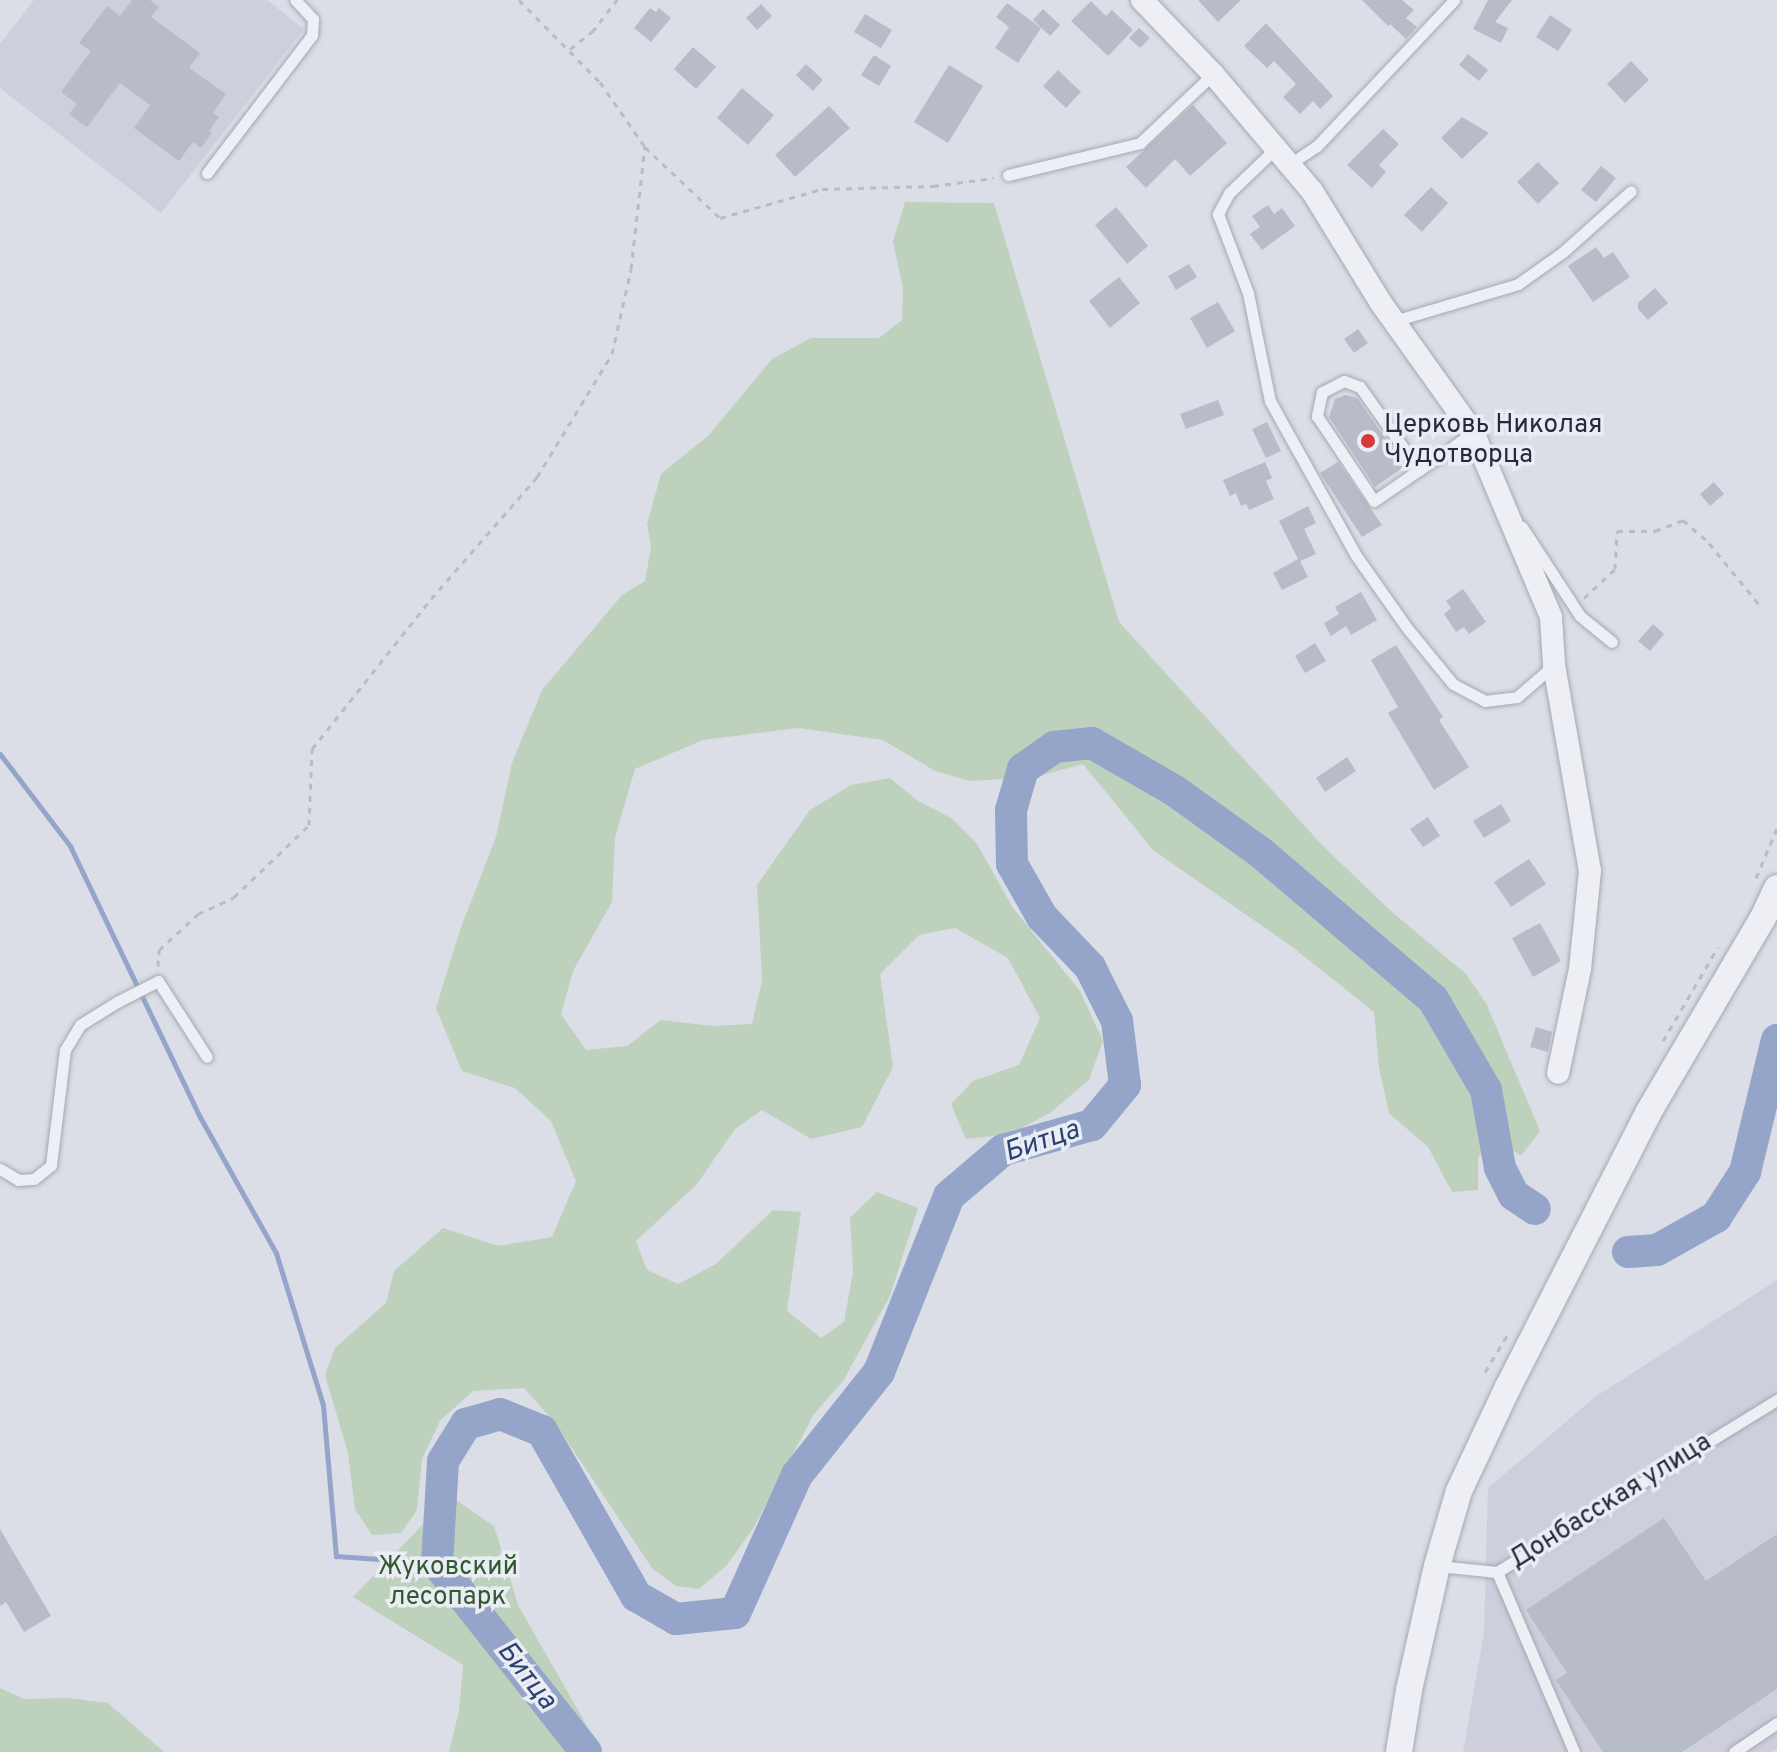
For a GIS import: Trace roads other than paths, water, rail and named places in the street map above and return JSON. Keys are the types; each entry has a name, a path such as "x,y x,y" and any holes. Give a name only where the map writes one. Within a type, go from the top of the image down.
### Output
{"street":[{"path":"1142,0 1213,74 1312,191 1394,321 1473,432 1551,617 1554,665 1590,871 1580,969 1558,1073"},
{"path":"1399,1752 1409,1690 1437,1566 1459,1491 1508,1387 1648,1113 1763,918 1777,888"},
{"path":"1382,1752 1409,1690"}],"lane":[{"path":"207,173 312,35 313,19 295,0"},
{"path":"1454,0 1317,146 1284,156 1229,193 1218,214 1248,293 1270,401 1355,554 1407,628 1453,684 1485,701 1517,697 1554,665"},
{"path":"1008,175 1140,143 1213,74"},
{"path":"1394,321 1518,284 1563,252 1631,191"},
{"path":"1419,470 1360,387 1336,382 1322,392 1316,408 1321,424 1374,501 1419,470 1473,432"},
{"path":"1501,495 1580,616 1612,642"},
{"path":"0,1169 18,1180 34,1179 51,1165 65,1050 80,1025 117,1002 158,981 207,1057"},
{"name":"Донбасская улица","path":"1437,1566 1497,1572 1777,1400"},
{"path":"1497,1572 1574,1752"},
{"path":"1734,1752 1777,1723"}],"waterway":[{"name":"Битца","path":"586,1752 437,1563 443,1461 466,1424 500,1414 542,1431 636,1596 676,1619 735,1613 797,1475 879,1372 949,1196 1003,1150 1092,1125 1125,1085 1117,1021 1090,967 1042,917 1012,864 1011,810 1023,769 1054,747 1092,743 1175,791 1260,852 1433,999 1486,1090 1500,1168 1514,1195 1535,1209"},
{"path":"0,754 70,846 200,1117 276,1253 323,1405 336,1556 437,1563"},
{"name":"Битца","path":"1628,1252 1657,1250 1716,1217 1745,1172 1777,1040"}],"place":[{"name":"Церковь Николая Чудотворца","path":"1368,441"}],"park label":[{"name":"Жуковский лесопарк","path":"448,1583"}]}
